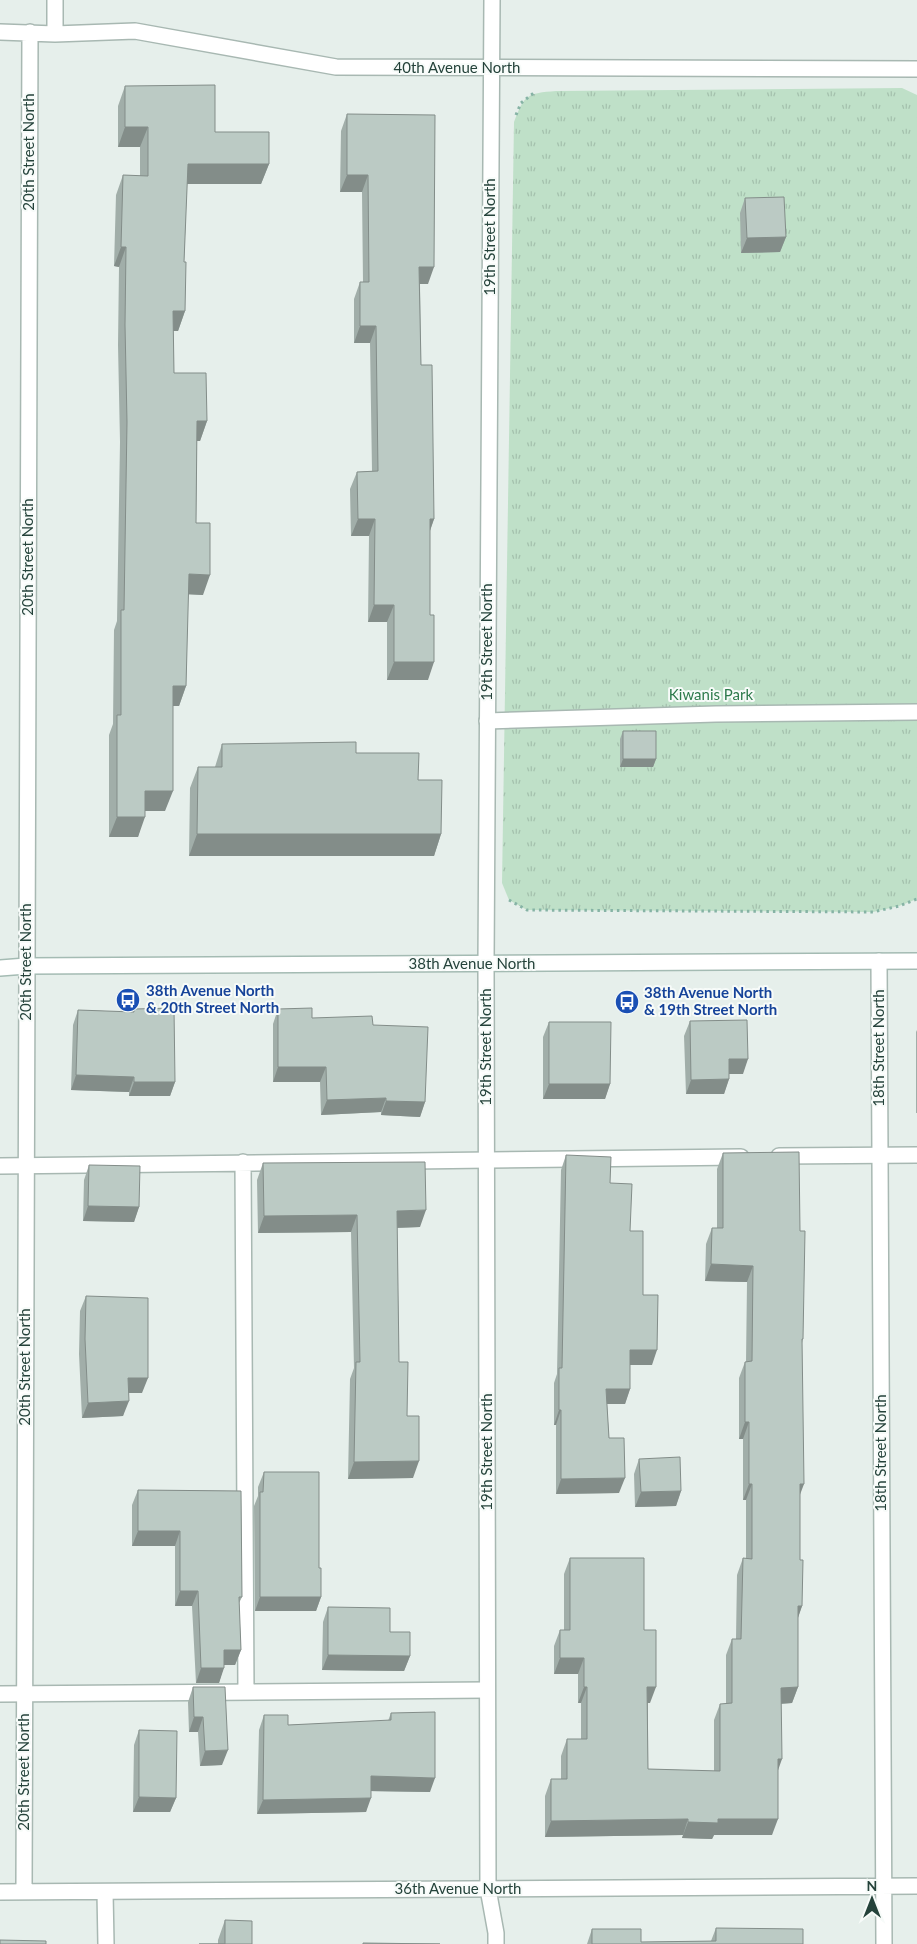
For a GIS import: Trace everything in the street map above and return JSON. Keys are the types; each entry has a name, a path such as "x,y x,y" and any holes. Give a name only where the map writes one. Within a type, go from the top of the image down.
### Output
{"street":[{"path":"55,0 55,34"},
{"name":"19th Street North","path":"492,0 486,964 487,1690 488,1889 496,1933 496,1944"},
{"name":"40th Avenue North","path":"0,32 55,34 135,31 336,68 917,69"},
{"name":"20th Street North","path":"24,1892 30,32"},
{"path":"487,720 716,714 917,712"},
{"name":"18th Street North","path":"879,961 884,1944"},
{"name":"38th Avenue North","path":"0,966 917,961"},
{"path":"0,1166 917,1155"},
{"path":"243,1162 246,1692"},
{"path":"0,1694 487,1690"},
{"name":"36th Avenue North","path":"0,1892 917,1886"},
{"path":"105,1892 106,1944"}],"path":[{"path":"514,122 521,103 533,92 541,92"},
{"path":"506,891 509,900 527,910 873,912 899,906 917,899"}],"green space":[{"name":"Kiwanis Park","path":"902,88 917,95 917,899 899,906 873,912 527,910 509,900 502,883 514,122 517,113 528,97 539,93 556,91"}],"building":[{"path":"215,85 215,132 269,132 269,164 188,164 184,262 186,262 185,311 173,311 174,373 206,373 207,421 197,421 196,523 210,523 210,575 189,574 186,686 173,686 173,791 145,791 145,817 117,817 117,715 121,715 121,610 124,610 127,422 126,247 121,247 123,175 148,176 148,127 125,127 125,86"},
{"path":"347,114 435,115 434,267 419,267 421,365 432,365 434,519 430,519 430,615 434,615 434,662 394,662 394,605 374,605 375,519 358,519 357,472 378,471 376,326 360,326 360,282 369,282 368,175 347,175"},
{"path":"784,197 786,237 747,238 745,198"},
{"path":"623,731 656,731 656,759 623,759"},
{"path":"356,742 356,753 419,753 418,780 442,780 441,834 197,834 198,767 222,767 222,744"},
{"path":"174,1008 175,1082 134,1082 134,1077 76,1075 78,1010 134,1012 134,1009"},
{"path":"312,1008 312,1018 372,1016 373,1025 428,1027 425,1102 386,1101 386,1098 327,1100 326,1067 278,1067 278,1009"},
{"path":"747,1020 748,1059 729,1059 729,1079 691,1080 690,1021"},
{"path":"549,1022 611,1022 610,1084 549,1084"},
{"path":"799,1152 800,1231 805,1231 802,1339 804,1484 800,1484 800,1560 803,1560 802,1606 798,1606 798,1687 781,1688 782,1759 778,1759 778,1819 718,1819 718,1823 688,1822 688,1819 551,1821 551,1779 567,1779 567,1739 587,1739 587,1687 584,1687 584,1658 560,1658 560,1630 570,1630 570,1558 644,1558 644,1630 656,1630 656,1687 647,1687 648,1769 720,1771 720,1704 732,1703 732,1639 741,1639 743,1558 752,1559 752,1484 749,1484 749,1422 745,1422 745,1362 752,1361 753,1266 711,1264 712,1228 723,1228 723,1153"},
{"path":"566,1155 611,1157 610,1183 632,1184 630,1231 643,1231 643,1295 658,1295 657,1350 630,1350 630,1389 606,1389 609,1438 624,1438 625,1478 561,1479 559,1368 562,1368"},
{"path":"425,1162 426,1210 397,1211 399,1362 408,1362 407,1416 419,1416 419,1461 354,1462 356,1362 360,1362 357,1215 264,1216 263,1163"},
{"path":"89,1165 140,1166 139,1207 88,1206"},
{"path":"86,1296 148,1298 148,1378 128,1378 129,1401 88,1403 85,1339"},
{"path":"680,1457 681,1491 641,1492 639,1459"},
{"path":"264,1472 319,1472 319,1568 321,1568 321,1597 260,1597 260,1492 263,1492"},
{"path":"138,1490 241,1491 242,1597 239,1597 241,1650 224,1650 224,1668 201,1668 198,1591 180,1591 180,1531 138,1531"},
{"path":"328,1607 390,1608 390,1632 410,1632 410,1656 328,1655"},
{"path":"193,1687 225,1687 228,1750 205,1751 203,1717 194,1717"},
{"path":"435,1712 435,1778 371,1776 371,1798 263,1800 264,1715 288,1715 288,1725 391,1720 391,1713"},
{"path":"139,1730 177,1731 176,1798 139,1797"},
{"path":"225,1920 252,1921 252,1944 225,1944"},
{"path":"716,1928 803,1929 803,1944 592,1944 592,1929 641,1929 641,1942 716,1941"},
{"path":"0,1940 46,1941 46,1944 0,1944"},
{"path":"363,1943 440,1944 363,1944"}],"place":[{"name":"38th Avenue North & 20th Street North","path":"128,1000"},
{"name":"38th Avenue North & 19th Street North","path":"627,1002"}]}
